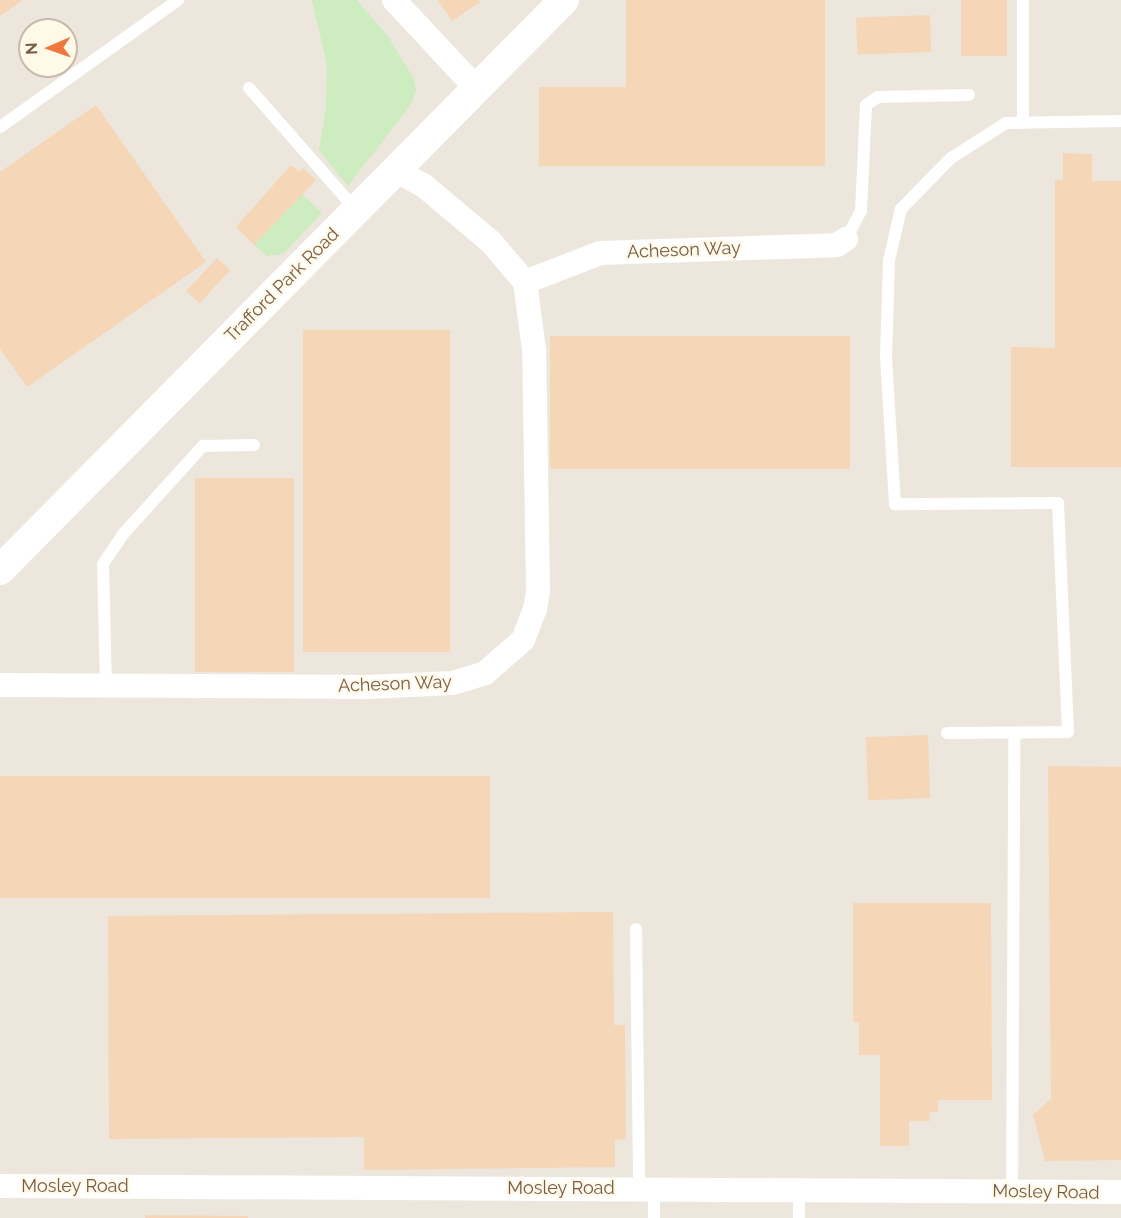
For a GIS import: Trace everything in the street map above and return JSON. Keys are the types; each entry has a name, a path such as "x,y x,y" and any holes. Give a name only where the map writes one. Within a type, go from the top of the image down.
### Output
{"street":[{"path":"394,0 476,88"},
{"name":"Trafford Park Road","path":"0,570 564,0"},
{"path":"395,171 423,185 491,242 525,282"},
{"name":"Acheson Way","path":"0,685 453,683 485,674 512,653 530,625 538,592 534,350 525,282 600,253 837,245 846,239"},
{"name":"Mosley Road","path":"0,1186 1121,1192"}],"lane":[{"path":"0,127 178,0"},
{"path":"1023,0 1023,123"},
{"path":"249,88 356,210"},
{"path":"846,239 861,211 866,105 878,97 969,95"},
{"path":"947,733 1068,732 1058,503 895,504 886,357 889,260 901,209 951,158 1006,123 1121,121"},
{"path":"106,686 103,564 124,533 203,446 254,446"},
{"path":"1012,1191 1014,733"},
{"path":"636,929 646,1188 654,1218"},
{"path":"799,1189 799,1218"}],"shaded area":[{"path":"0,0 1121,0 1121,1218 0,1218"}],"green space":[{"path":"312,0 357,0 387,35 414,79 416,90 411,104 348,186 319,150 326,108 327,65"},
{"path":"302,194 322,213 283,254 267,256 254,245"}],"building":[{"path":"0,0 23,0 0,16"},
{"path":"438,0 479,0 480,2 452,21"},
{"path":"626,0 825,0 825,166 539,166 539,87 626,87"},
{"path":"961,0 1007,0 1007,56 961,56"},
{"path":"930,15 931,52 857,55 856,18"},
{"path":"96,105 206,262 27,387 0,349 0,172"},
{"path":"1063,153 1092,154 1092,181 1121,181 1121,467 1011,467 1011,347 1055,348 1055,180 1063,180"},
{"path":"291,165 299,172 303,168 316,180 254,245 236,227"},
{"path":"217,258 230,270 199,303 186,291"},
{"path":"303,330 450,330 450,652 303,652"},
{"path":"550,336 850,336 850,469 550,469"},
{"path":"195,478 294,478 294,672 195,672"},
{"path":"928,735 930,798 868,800 866,737"},
{"path":"1048,766 1121,767 1121,1160 1045,1161 1033,1115 1051,1099"},
{"path":"0,776 490,776 490,898 0,898"},
{"path":"853,903 991,903 992,1100 938,1100 938,1112 929,1112 930,1121 909,1121 909,1146 880,1146 880,1055 859,1055 859,1022 853,1022"},
{"path":"613,912 614,1025 625,1025 626,1139 615,1140 615,1167 364,1170 364,1137 109,1139 108,916"},
{"path":"145,1215 248,1216 248,1218 145,1218"}]}
